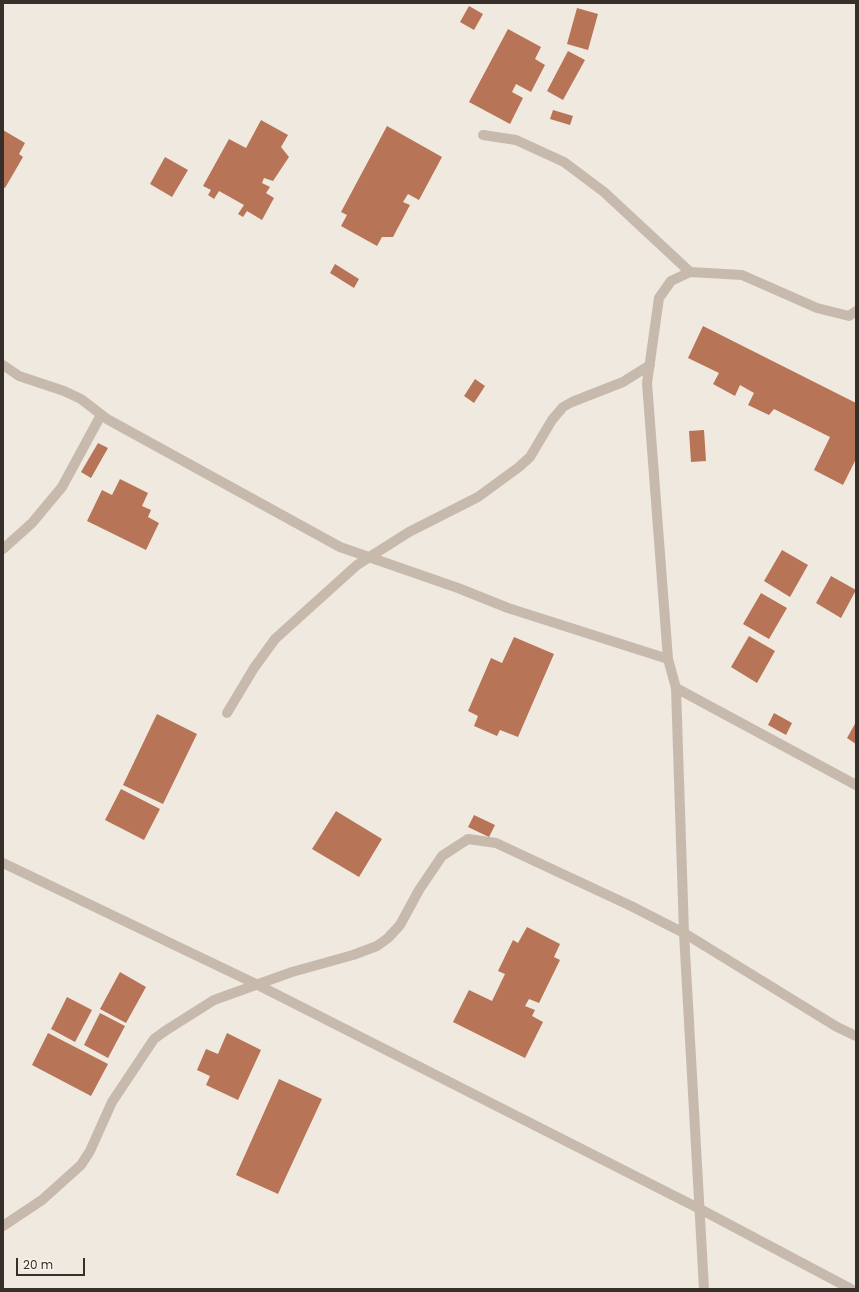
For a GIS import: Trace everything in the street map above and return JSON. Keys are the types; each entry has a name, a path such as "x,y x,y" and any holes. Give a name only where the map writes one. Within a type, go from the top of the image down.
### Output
{"street":[{"path":"482,135 516,140 564,162 604,192 690,272"},
{"path":"704,1289 684,933 676,688 668,659 647,383 659,298 670,281 690,272 742,275 817,308 854,316"},
{"path":"3,365 19,376 64,391 81,399 101,415 340,547 458,588 508,608 668,659"},
{"path":"227,713 254,668 275,639 369,556 409,532 478,497 519,467 530,457 552,420 562,407 623,382 650,365"},
{"path":"3,550 32,523 62,487 101,415"},
{"path":"676,688 856,785"},
{"path":"3,1226 42,1200 81,1165 90,1151 112,1102 154,1039 214,1000 292,972 353,955 382,942 400,925 419,890 442,856 468,839 496,844 631,906 684,933 838,1027 856,1036"},
{"path":"3,863 256,984 700,1209 851,1289"}],"building":[{"path":"469,6 483,14 474,30 460,22"},
{"path":"577,8 598,14 588,50 567,44"},
{"path":"508,29 541,47 535,59 545,65 531,92 516,84 512,92 523,98 510,124 469,102"},
{"path":"568,51 585,60 563,100 547,91"},
{"path":"553,110 573,116 570,125 550,119"},
{"path":"261,120 288,135 281,147 289,157 273,181 264,178 262,183 270,187 266,193 274,198 262,220 247,211 243,217 238,214 244,205 219,191 214,199 208,195 211,190 203,186 229,139 246,148"},
{"path":"387,126 442,157 419,200 408,194 403,202 410,205 393,237 382,237 377,246 341,226 347,215 341,212"},
{"path":"3,130 25,143 19,154 23,157 5,188 3,187"},
{"path":"165,157 188,170 172,197 150,184"},
{"path":"335,264 359,279 354,288 330,273"},
{"path":"703,326 856,403 856,459 843,485 814,470 830,437 774,409 769,415 748,405 754,393 740,385 735,396 713,384 719,373 688,358"},
{"path":"475,379 485,386 474,403 464,396"},
{"path":"704,430 706,461 691,462 689,431"},
{"path":"98,443 108,448 91,478 81,472"},
{"path":"120,479 148,493 142,506 151,510 148,517 159,523 146,550 87,521 102,490 112,495"},
{"path":"782,550 808,565 790,597 764,581"},
{"path":"831,576 856,590 841,618 816,603"},
{"path":"761,593 787,608 769,639 743,624"},
{"path":"749,636 775,651 757,683 731,667"},
{"path":"514,637 554,654 518,737 500,730 497,736 474,726 478,716 468,711 491,658 502,663"},
{"path":"774,713 792,723 786,735 768,725"},
{"path":"157,714 197,734 163,804 123,785"},
{"path":"856,722 856,744 847,738"},
{"path":"121,789 160,809 144,840 105,820"},
{"path":"336,811 382,839 359,877 312,849"},
{"path":"474,815 495,825 489,837 468,827"},
{"path":"527,927 560,944 554,957 560,960 539,1003 529,999 525,1006 535,1010 532,1016 543,1022 525,1058 453,1022 469,990 492,1001 505,974 498,971 513,940 518,943"},
{"path":"120,972 146,987 126,1023 100,1009"},
{"path":"67,997 92,1010 75,1042 51,1029"},
{"path":"100,1013 125,1026 108,1058 84,1045"},
{"path":"48,1033 108,1064 91,1096 32,1065"},
{"path":"227,1033 261,1050 238,1100 206,1085 210,1076 197,1070 206,1049 218,1054"},
{"path":"279,1079 322,1099 278,1194 236,1175"}]}
